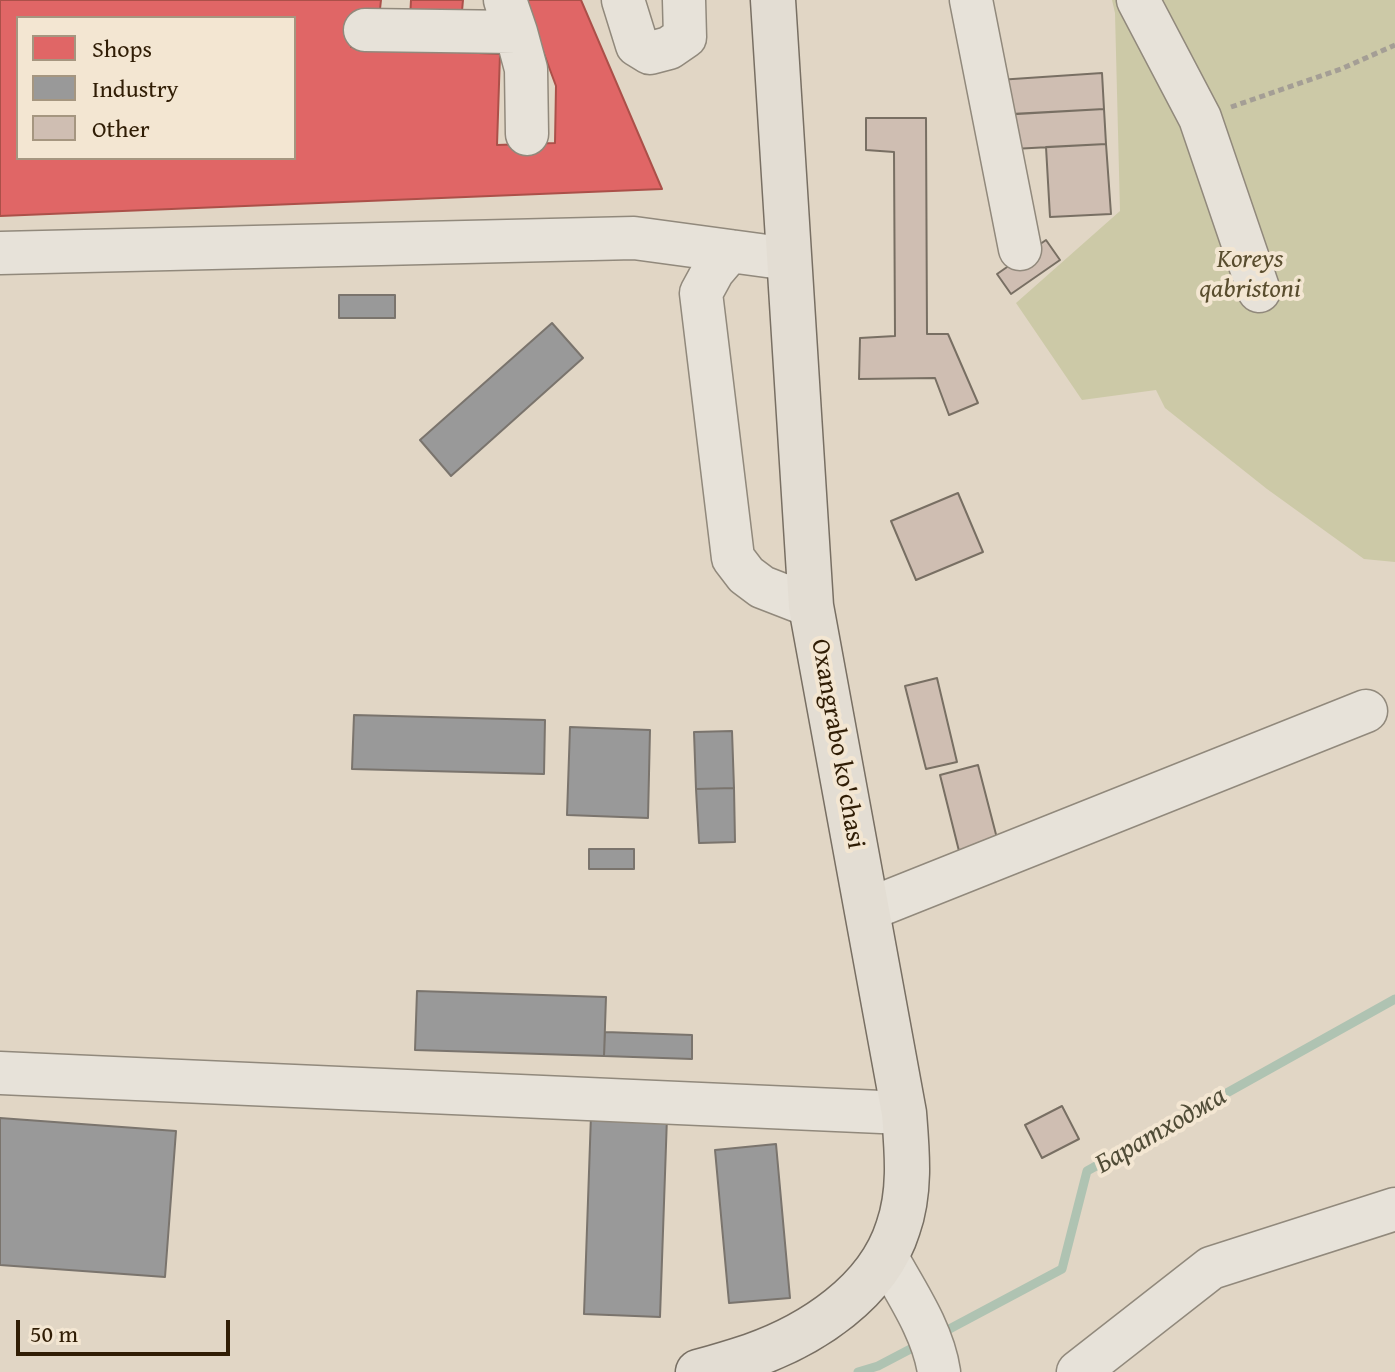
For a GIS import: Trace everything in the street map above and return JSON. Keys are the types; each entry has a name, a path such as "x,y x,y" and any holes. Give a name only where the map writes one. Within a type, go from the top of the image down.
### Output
{"main road":[{"name":"Oxangrabo ko'chasi","path":"698,1372 752,1356 829,1316 861,1288 886,1256 899,1227 906,1194 904,1113 811,606 773,0"}],"street":[{"path":"623,0 637,45 650,53 669,48 685,37 684,0"},
{"path":"971,0 1020,249"},
{"path":"1138,0 1200,118 1259,291"},
{"path":"384,20 511,16 526,69 527,134"},
{"path":"0,253 634,238 789,259"},
{"path":"730,251 713,271 701,293 733,558 746,575 762,587 811,606"},
{"path":"867,910 1366,711"},
{"path":"0,1073 904,1113"},
{"path":"1078,1372 1211,1268 1395,1209"},
{"path":"886,1256 920,1318 938,1366"}],"path":[{"path":"1200,118 1341,69 1395,45"}],"green space":[{"name":"Koreys qabristoni","path":"1112,0 1395,0 1395,562 1364,559 1267,489 1165,408 1156,390 1082,400 1016,303 1120,211 1115,13"}],"building: Shops":[{"path":"0,0 381,0 379,18 354,18 351,47 500,54 497,145 555,143 556,86 524,0 581,0 662,189 0,216"},
{"path":"411,0 463,0 461,22 410,19"}],"building: Industry":[{"path":"339,295 395,295 395,318 339,318"},
{"path":"552,323 583,358 451,476 420,440"},
{"path":"354,715 545,720 544,774 352,769"},
{"path":"570,727 650,730 648,818 567,815"},
{"path":"732,731 734,788 696,789 694,732"},
{"path":"734,788 735,842 699,843 696,789"},
{"path":"589,849 634,849 634,869 589,869"},
{"path":"417,991 606,997 604,1056 415,1050"},
{"path":"605,1032 692,1035 692,1059 604,1056"},
{"path":"591,1115 667,1117 660,1317 584,1314"},
{"path":"0,1118 176,1131 165,1277 0,1265"},
{"path":"776,1144 790,1298 729,1303 715,1150"}],"building: Other":[{"path":"1102,73 1104,109 1000,115 998,80"},
{"path":"1104,109 1106,144 1013,149 1011,114"},
{"path":"866,118 926,118 927,334 948,334 978,403 949,415 935,378 859,379 860,338 895,336 894,152 866,150"},
{"path":"1106,144 1111,214 1050,217 1046,147"},
{"path":"1046,240 1060,260 1011,294 997,274"},
{"path":"958,493 983,552 916,580 891,521"},
{"path":"937,678 957,762 926,769 905,686"},
{"path":"978,765 999,846 960,855 940,775"},
{"path":"1062,1106 1079,1139 1042,1158 1025,1125"}],"waterway":[{"name":"Баратходжа","path":"940,1334 1062,1269 1087,1171 1395,999"},
{"name":"Баратходжа","path":"858,1372 878,1366 920,1344"}]}
